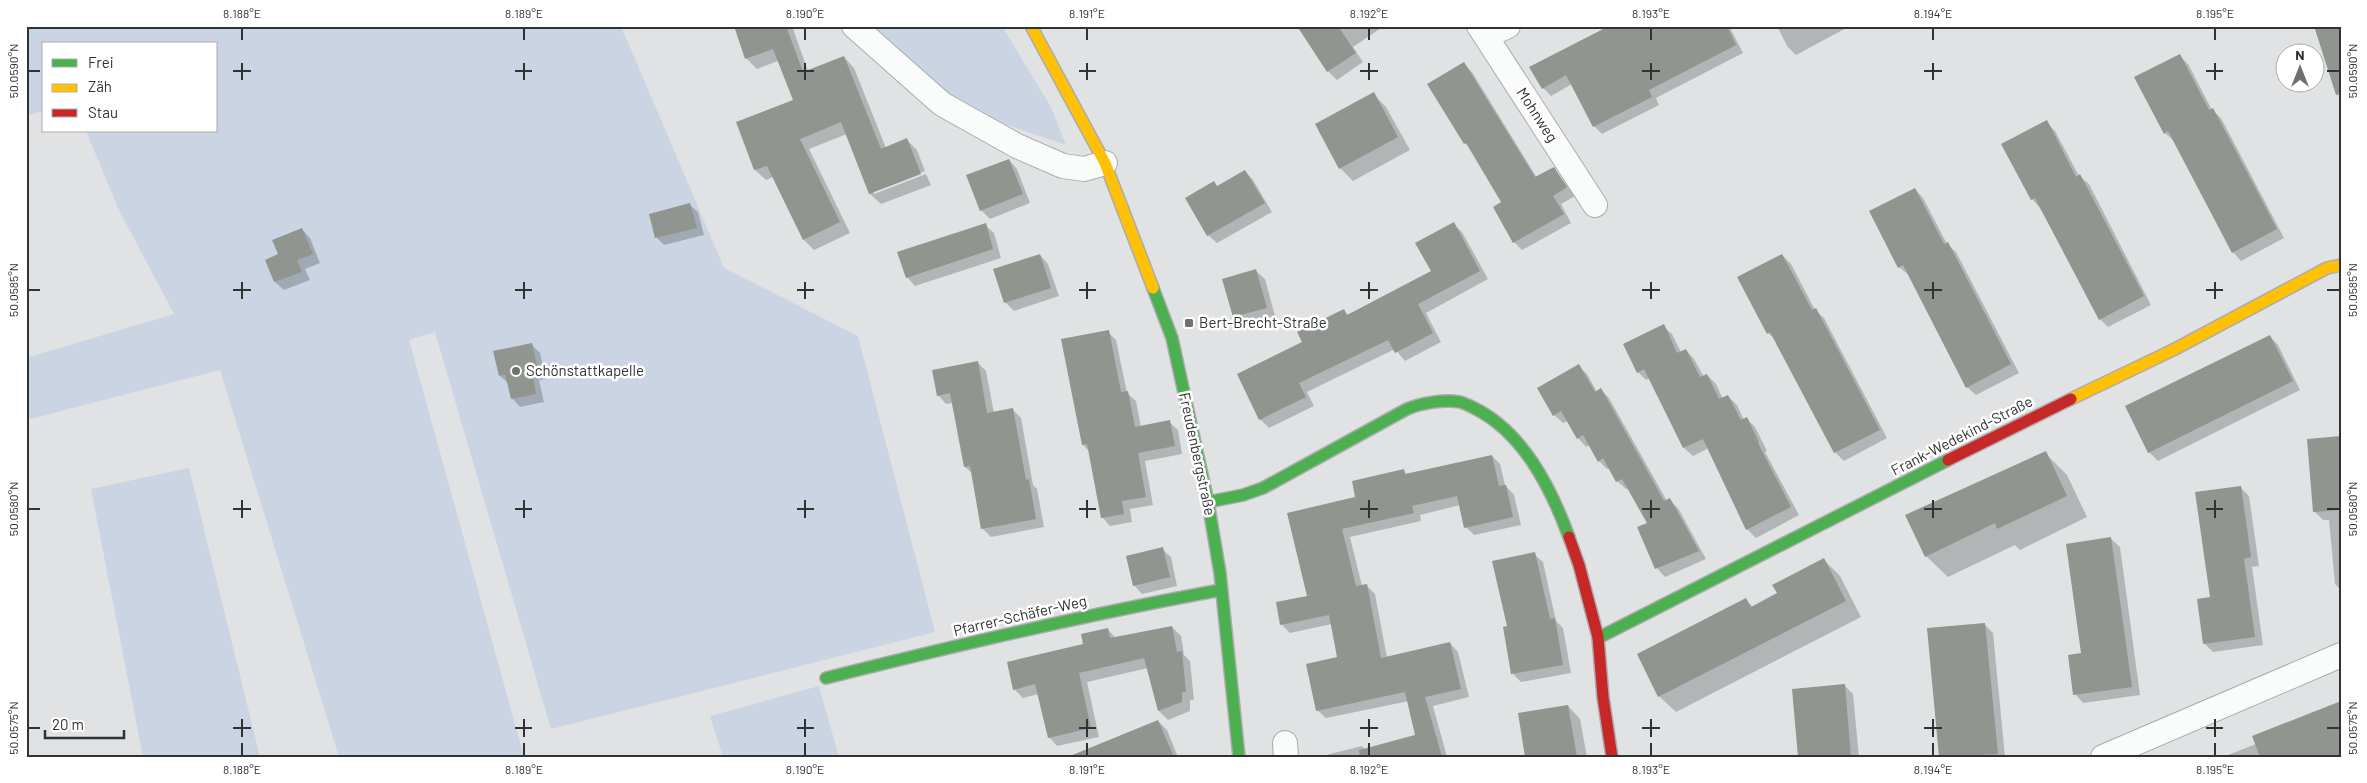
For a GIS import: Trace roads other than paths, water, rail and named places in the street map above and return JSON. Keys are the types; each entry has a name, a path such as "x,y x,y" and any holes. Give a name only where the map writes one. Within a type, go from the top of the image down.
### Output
{"street":[{"path":"854,26 942,104 1017,146 1063,166 1084,169 1105,163"},
{"name":"Freudenbergstraße","path":"1031,26 1082,117 1105,163 1172,338 1208,502 1221,590 1239,757"},
{"path":"1483,31 1508,26"},
{"name":"Mohnweg","path":"1483,31 1595,205"},
{"name":"Frank-Wedekind-Straße","path":"1598,638 2030,418 2175,349 2327,268 2341,265"},
{"path":"1208,502 1261,489 1395,413 1425,402 1451,401 1470,405 1493,416 1526,451 1551,495 1582,573 1598,638 1612,757"},
{"name":"Pfarrer-Schäfer-Weg","path":"826,678 1004,634 1191,594 1221,590"},
{"path":"2103,757 2341,655"}],"place":[{"name":"Bert-Brecht-Straße","path":"1189,323"},
{"name":"Schönstattkapelle","path":"516,371"}]}
